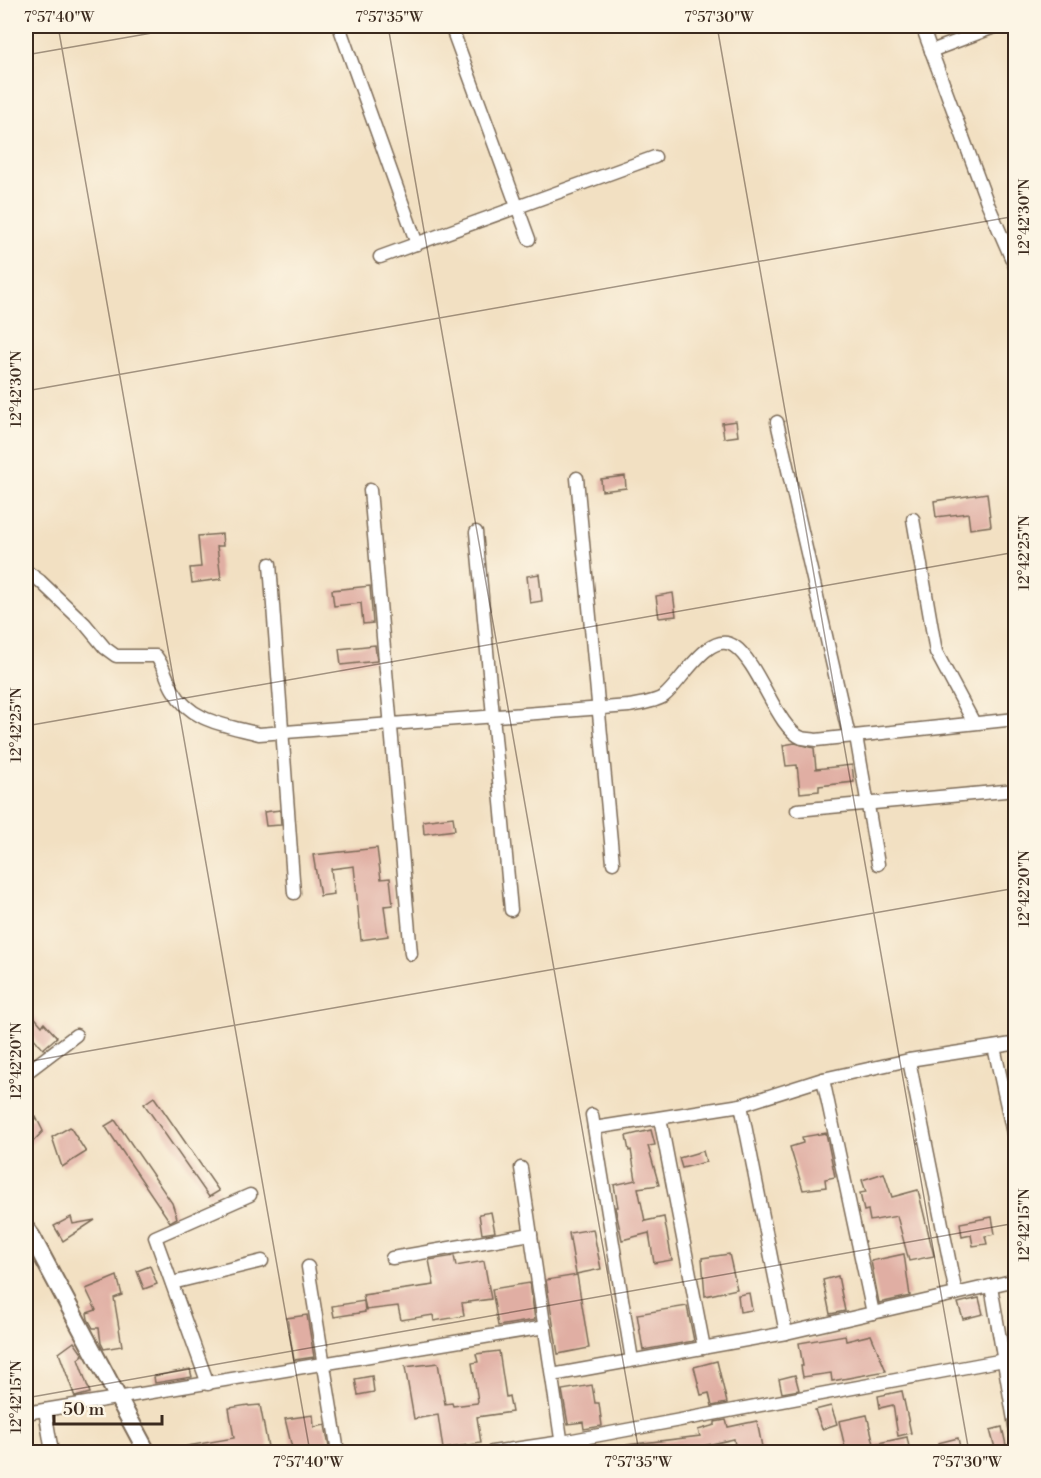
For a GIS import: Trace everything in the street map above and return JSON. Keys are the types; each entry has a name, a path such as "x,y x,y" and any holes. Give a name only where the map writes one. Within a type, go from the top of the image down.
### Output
{"street":[{"path":"339,26 417,244"},
{"path":"451,26 529,239"},
{"path":"922,26 987,202 1016,269"},
{"path":"931,51 997,26"},
{"path":"380,257 656,157"},
{"path":"777,422 868,803 878,864"},
{"path":"577,478 613,863"},
{"path":"370,490 411,954"},
{"path":"913,519 936,652 974,723"},
{"path":"476,532 511,910"},
{"path":"270,564 294,893"},
{"path":"26,571 40,581 85,624 105,648 116,656 156,656 164,666 171,688 183,706 203,719 259,734 629,706 663,697 708,647 719,642 731,644 745,656 782,718 800,737 816,740 1016,719"},
{"path":"797,810 1016,790"},
{"path":"26,1073 76,1035"},
{"path":"594,1128 741,1105 822,1079 909,1060 1012,1044"},
{"path":"994,1047 1016,1148"},
{"path":"909,1060 956,1294"},
{"path":"822,1079 873,1313"},
{"path":"741,1105 786,1333"},
{"path":"592,1115 632,1360"},
{"path":"660,1118 704,1348"},
{"path":"521,1168 563,1447"},
{"path":"208,1384 156,1237 250,1195"},
{"path":"26,1229 147,1452"},
{"path":"392,1258 531,1234"},
{"path":"172,1283 262,1261"},
{"path":"308,1267 338,1452"},
{"path":"552,1375 786,1333 1016,1280"},
{"path":"991,1286 1016,1431"},
{"path":"26,1413 545,1327"},
{"path":"492,1452 563,1447 1004,1360"},
{"path":"45,1410 52,1452"}],"building":[{"path":"736,421 738,436 724,438 722,423"},
{"path":"625,476 626,488 602,491 601,479"},
{"path":"987,493 991,526 970,529 968,513 936,517 934,501"},
{"path":"222,534 223,546 217,546 221,579 192,583 190,568 201,567 198,536"},
{"path":"539,574 542,601 530,603 527,576"},
{"path":"370,586 373,623 363,624 361,603 334,606 332,590"},
{"path":"673,593 676,616 659,618 656,596"},
{"path":"375,645 377,661 341,665 339,649"},
{"path":"795,743 814,748 816,769 852,765 854,782 819,786 819,791 800,793 797,765 786,766 783,745"},
{"path":"280,810 281,825 266,826 264,812"},
{"path":"453,817 455,830 424,834 423,821"},
{"path":"377,848 381,879 390,878 393,905 384,906 388,936 361,940 354,866 331,869 334,894 320,896 313,855"},
{"path":"26,1007 42,1026 44,1023 57,1037 43,1049 26,1029"},
{"path":"154,1097 219,1191 209,1197 144,1104"},
{"path":"36,1117 43,1131 26,1149 26,1122"},
{"path":"115,1120 172,1203 177,1218 170,1222 105,1126"},
{"path":"70,1127 86,1152 62,1167 52,1137"},
{"path":"651,1130 655,1145 648,1146 659,1185 638,1188 645,1221 664,1217 672,1260 654,1263 649,1233 622,1240 615,1207 618,1207 614,1185 636,1180 626,1136"},
{"path":"826,1133 835,1177 825,1179 826,1187 803,1190 790,1147 803,1143 802,1137"},
{"path":"703,1151 706,1162 682,1168 679,1158"},
{"path":"884,1173 892,1197 918,1190 934,1256 909,1261 897,1216 870,1221 868,1210 864,1211 860,1193 866,1192 862,1180"},
{"path":"491,1212 495,1232 482,1234 479,1214"},
{"path":"71,1217 73,1224 95,1220 63,1241 54,1226"},
{"path":"992,1217 995,1234 985,1236 987,1244 973,1246 971,1235 962,1237 960,1223"},
{"path":"593,1229 601,1269 576,1274 569,1233"},
{"path":"729,1254 737,1289 705,1296 702,1258"},
{"path":"904,1254 910,1296 879,1303 871,1261"},
{"path":"454,1256 456,1266 484,1261 491,1299 462,1303 464,1316 434,1321 433,1315 401,1320 398,1306 366,1310 363,1295 434,1285 429,1260"},
{"path":"150,1266 157,1284 144,1289 137,1271"},
{"path":"577,1275 589,1348 558,1354 546,1280"},
{"path":"117,1276 122,1295 114,1298 122,1346 104,1349 99,1328 93,1328 88,1319 87,1313 96,1310 86,1289"},
{"path":"838,1276 845,1311 830,1314 823,1280"},
{"path":"530,1283 535,1320 498,1326 492,1289"},
{"path":"749,1293 752,1310 740,1312 738,1295"},
{"path":"979,1298 983,1314 963,1319 958,1303"},
{"path":"364,1301 365,1312 334,1317 332,1306"},
{"path":"687,1306 694,1341 643,1350 637,1314"},
{"path":"307,1315 314,1357 294,1360 287,1318"},
{"path":"845,1335 846,1341 871,1335 886,1371 832,1381 831,1373 803,1377 799,1343"},
{"path":"74,1342 83,1355 78,1359 90,1393 75,1397 59,1353"},
{"path":"499,1351 506,1397 509,1396 512,1412 477,1417 481,1443 443,1449 438,1415 414,1419 405,1367 438,1363 445,1404 452,1403 453,1406 477,1403 472,1363 478,1362 476,1354"},
{"path":"717,1361 727,1403 712,1406 709,1393 701,1395 694,1367"},
{"path":"190,1369 192,1377 155,1383 154,1376"},
{"path":"795,1375 799,1390 782,1393 779,1379"},
{"path":"372,1376 374,1392 358,1395 355,1379"},
{"path":"592,1385 595,1403 599,1403 602,1426 584,1429 583,1422 568,1424 562,1390"},
{"path":"902,1391 911,1433 898,1436 893,1405 880,1408 878,1396"},
{"path":"260,1405 269,1452 188,1452 187,1446 234,1438 229,1408"},
{"path":"831,1406 837,1424 822,1429 815,1410"},
{"path":"313,1415 314,1427 325,1425 330,1452 293,1452 285,1419"},
{"path":"867,1415 874,1444 907,1437 910,1452 846,1452 839,1421"},
{"path":"726,1420 728,1427 757,1421 763,1452 736,1452 734,1439 677,1452 628,1452 627,1445 700,1436 698,1430 715,1425 715,1422"},
{"path":"1002,1427 1006,1445 995,1448 990,1430"},
{"path":"958,1438 961,1452 940,1452 938,1443"}]}
